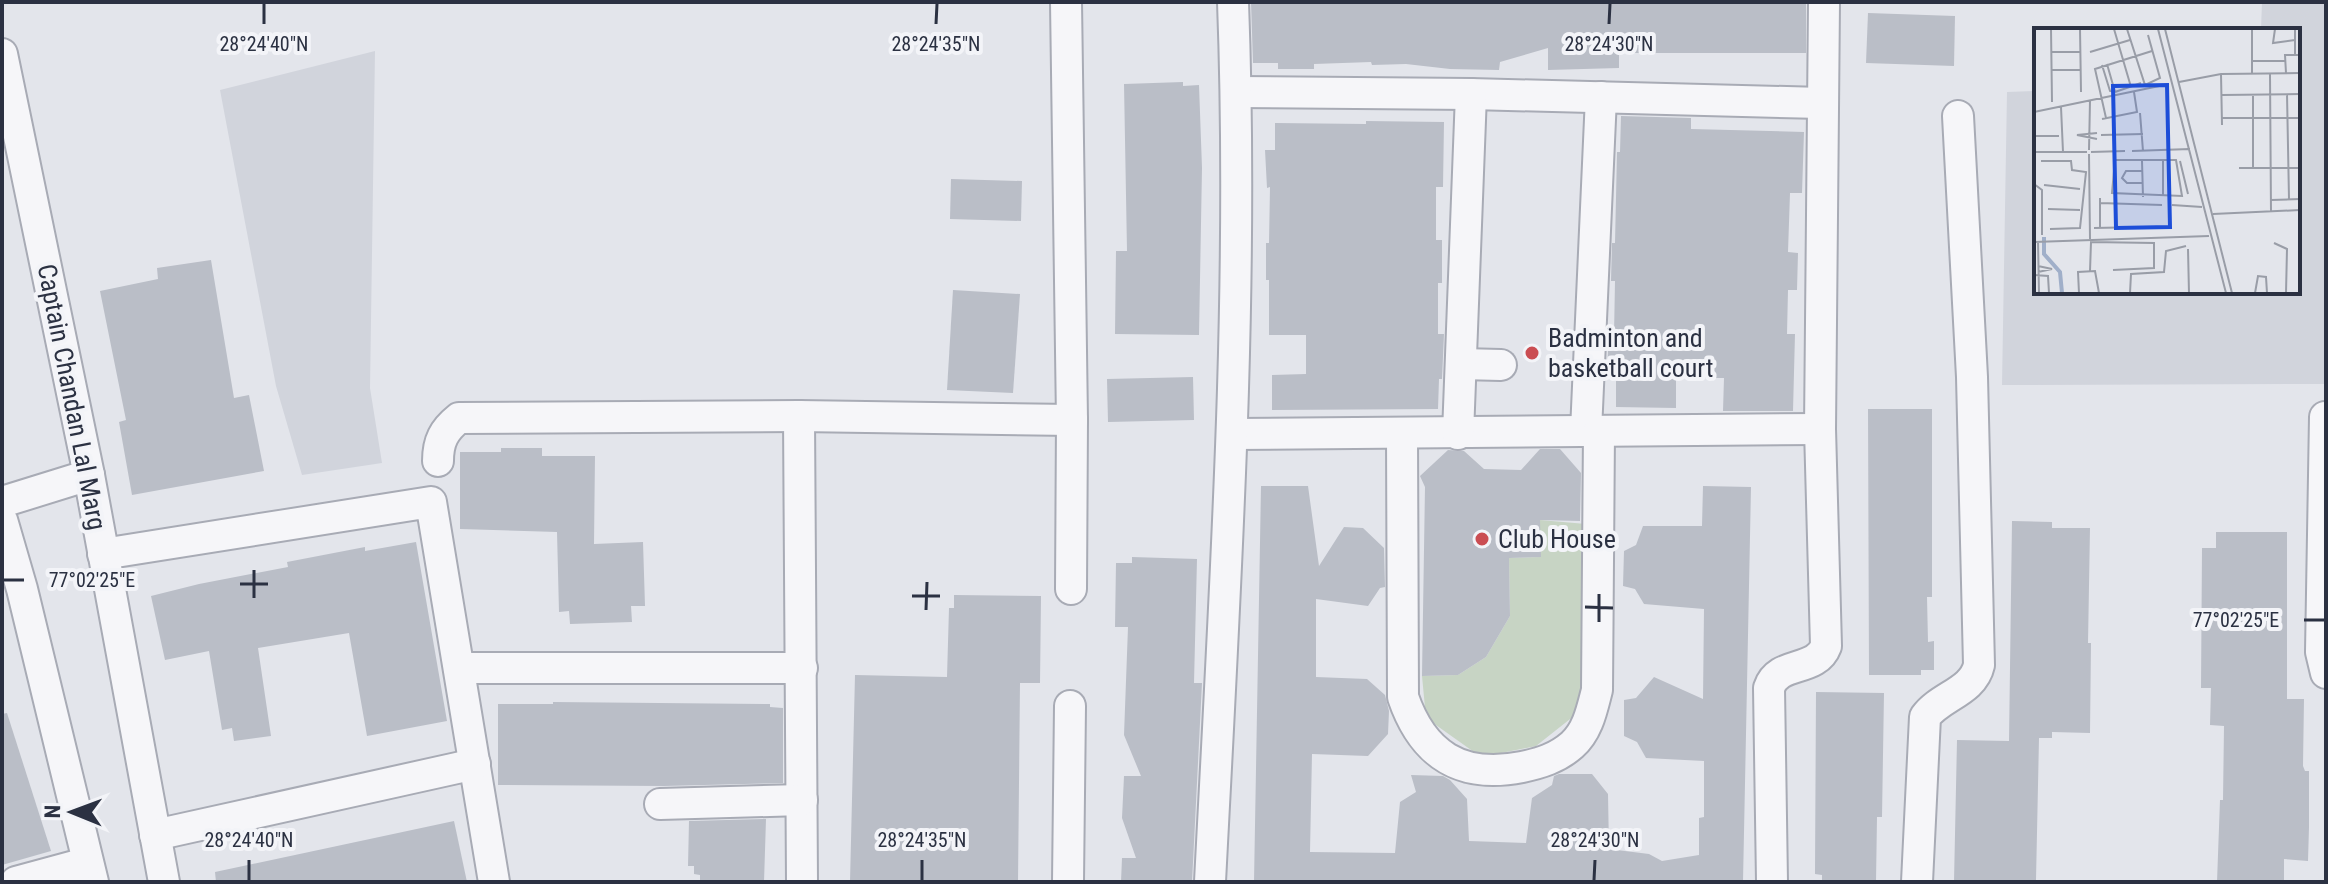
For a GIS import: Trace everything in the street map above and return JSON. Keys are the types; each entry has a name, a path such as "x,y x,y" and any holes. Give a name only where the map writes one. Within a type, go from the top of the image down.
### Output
{"street":[{"path":"1066,2 1072,420 1071,589"},
{"path":"1210,882 1232,434 1236,92 1233,2"},
{"path":"1772,882 1769,688 1771,680 1779,673 1816,661 1823,655 1826,646 1820,429 1824,2"},
{"name":"Captain Chandan Lal Marg","path":"2,54 89,475 164,882"},
{"path":"1236,92 1471,94 1822,103"},
{"path":"1458,434 1471,94"},
{"path":"1402,434 1403,697 1412,722 1426,742 1447,760 1474,769 1507,770 1547,762 1574,744 1588,724 1597,690 1592,431 1601,97"},
{"path":"1917,882 1925,717 1931,709 1972,681 1979,665 1972,377 1958,116"},
{"path":"1461,364 1501,365"},
{"path":"438,461 438,446 446,429 459,418 799,416 1072,420"},
{"path":"799,416 802,882"},
{"path":"2325,417 2321,652 2326,673"},
{"path":"1232,434 1820,429"},
{"path":"2,502 89,475"},
{"path":"103,554 431,502 494,882"},
{"path":"2,520 12,591 90,872 16,882"},
{"path":"459,668 802,668"},
{"path":"1068,882 1070,706"},
{"path":"155,835 475,764"},
{"path":"660,804 802,800"}],"shaded area":[{"path":"2262,2 2326,2 2326,384 2002,385 2007,92 2034,91 2034,294 2300,294 2300,28 2261,28"},
{"path":"375,51 370,388 382,463 302,475 276,386 220,90"}],"green space":[{"path":"1540,520 1586,524 1584,708 1536,746 1481,757 1426,718 1422,676 1458,675 1486,657 1510,616 1509,558 1540,557"}],"building":[{"path":"1251,2 1806,2 1806,53 1619,53 1619,68 1548,70 1548,48 1500,62 1499,70 1372,65 1371,62 1314,64 1314,69 1278,69 1278,63 1253,63"},
{"path":"1868,13 1955,16 1954,66 1866,63"},
{"path":"1183,82 1183,86 1199,85 1202,168 1199,335 1115,334 1116,251 1127,251 1124,84"},
{"path":"1621,116 1691,118 1691,129 1804,132 1802,193 1790,193 1788,252 1798,253 1797,290 1788,290 1787,334 1795,334 1793,411 1723,411 1724,378 1676,378 1676,408 1616,407 1616,374 1607,373 1608,336 1614,336 1612,243 1615,243"},
{"path":"1366,121 1444,122 1443,187 1436,187 1436,240 1442,240 1438,334 1444,334 1438,409 1272,410 1272,375 1306,374 1306,335 1269,335 1266,243 1269,243 1270,187 1267,188 1265,150 1275,150 1275,123 1366,124"},
{"path":"951,179 1022,181 1021,221 950,219"},
{"path":"211,260 234,398 249,395 264,471 132,495 119,422 126,420 100,291 158,279 157,268"},
{"path":"953,290 1020,294 1013,393 947,390"},
{"path":"1193,377 1194,420 1108,422 1107,379"},
{"path":"1868,409 1932,409 1932,597 1927,597 1928,642 1934,641 1934,670 1921,670 1921,675 1869,675"},
{"path":"501,448 542,448 542,456 595,456 594,544 643,542 645,606 631,606 632,622 570,624 569,611 559,612 557,532 460,529 460,452 501,452"},
{"name":"Club House","path":"1540,449 1560,449 1581,473 1580,521 1540,520 1541,557 1509,558 1510,616 1486,657 1458,675 1422,676 1425,487 1420,476 1448,450 1464,451 1484,469 1521,470"},
{"path":"1261,486 1308,486 1319,566 1344,527 1363,528 1384,548 1385,587 1380,588 1368,606 1316,599 1316,677 1367,679 1385,695 1389,711 1388,734 1368,756 1312,754 1310,852 1395,853 1400,802 1416,792 1411,775 1443,776 1467,799 1469,841 1526,843 1532,798 1552,785 1554,776 1559,774 1592,774 1608,794 1609,849 1649,854 1662,861 1699,855 1699,818 1704,817 1704,761 1646,758 1637,742 1624,736 1624,700 1636,698 1654,677 1703,699 1704,609 1644,604 1635,589 1623,586 1624,551 1636,545 1643,526 1702,526 1703,486 1751,487 1743,882 1254,882"},
{"path":"2012,521 2052,522 2052,528 2090,528 2090,733 2052,732 2052,738 2039,738 2036,880 1954,882 1957,740 2009,741"},
{"path":"2216,532 2287,532 2287,699 2304,699 2303,766 2305,771 2309,771 2309,827 2308,861 2284,859 2284,882 2217,882 2224,726 2210,725 2211,688 2201,688 2202,548 2216,548"},
{"path":"416,542 447,721 367,736 349,633 258,648 271,736 234,741 232,728 222,730 209,651 165,660 151,596 288,567 287,562 365,547 365,551"},
{"path":"1132,557 1197,559 1194,683 1202,683 1192,882 1121,882 1122,858 1136,858 1122,818 1124,776 1141,776 1124,735 1128,627 1115,627 1116,563 1132,563"},
{"path":"954,595 1041,596 1040,683 1020,683 1018,882 850,882 855,675 947,677 949,608 954,608"},
{"path":"1816,692 1884,693 1882,817 1877,817 1876,882 1822,882 1822,875 1815,874"},
{"path":"498,704 770,704 770,707 783,708 783,783 498,785"},
{"path":"7,713 51,851 2,865 2,714"},
{"path":"766,819 764,882 700,881 700,875 694,874 694,866 688,866 689,821"},
{"path":"454,821 467,882 216,882 215,872"}],"place":[{"name":"Badminton and basketball court","path":"1532,353"},
{"name":"Club House","path":"1482,539"}]}
